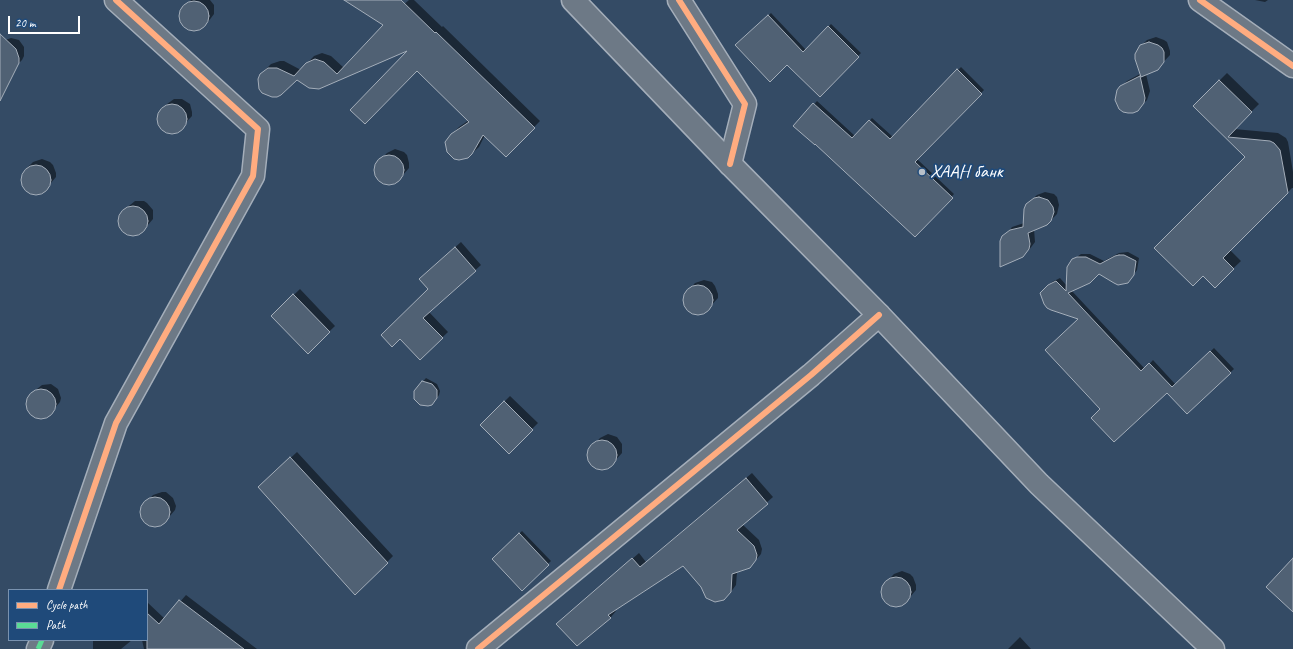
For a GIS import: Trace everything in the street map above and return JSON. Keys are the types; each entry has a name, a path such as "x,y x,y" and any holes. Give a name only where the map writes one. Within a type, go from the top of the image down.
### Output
{"main road":[{"path":"59,589 116,423 253,176 258,129 116,0"},
{"path":"573,0 730,164 880,315 1039,484 1213,649"},
{"path":"679,0 745,104 730,164"},
{"path":"1200,0 1293,66"},
{"path":"478,649 805,380 880,315"}],"building":[{"path":"344,0 401,0 535,128 506,157 483,135 468,158 459,160 454,159 447,152 445,142 451,134 469,122 417,71 365,124 350,110 407,51 319,89 309,88 297,80 277,97 272,97 262,93 259,89 258,79 260,74 268,68 277,68 294,76 306,63 315,59 324,62 337,74 383,25"},
{"path":"194,1 205,5 209,16 205,27 194,31 183,27 179,16 183,5"},
{"path":"768,15 803,52 828,26 859,57 820,97 787,65 770,82 735,45"},
{"path":"0,34 16,49 19,63 0,101"},
{"path":"1149,42 1162,48 1164,52 1164,62 1158,70 1141,77 1135,59 1135,54 1140,45"},
{"path":"957,69 982,94 915,162 953,198 915,237 815,144 793,126 813,103 852,138 869,120 890,139"},
{"path":"1140,76 1145,98 1144,103 1138,111 1133,113 1123,112 1119,109 1115,100 1117,90 1120,86"},
{"path":"1219,80 1252,112 1228,137 1270,141 1274,143 1280,150 1288,193 1223,258 1234,269 1215,288 1203,276 1193,286 1154,248 1245,157 1193,106"},
{"path":"172,104 183,108 187,119 183,130 172,134 161,130 157,119 161,108"},
{"path":"389,155 400,159 404,170 400,181 389,185 378,181 374,170 378,159"},
{"path":"36,165 47,169 51,180 47,191 36,195 25,191 21,180 25,169"},
{"path":"1039,197 1048,200 1053,207 1054,212 1051,221 1047,225 1028,233 1030,244 1029,249 1023,257 1000,267 1000,241 1002,236 1010,230 1023,227 1024,209 1026,204 1034,198"},
{"path":"133,206 144,210 148,221 144,232 133,236 122,232 118,221 122,210"},
{"path":"455,247 476,271 423,318 443,338 420,360 400,339 392,347 381,335 428,289 419,279"},
{"path":"1119,255 1124,255 1136,261 1134,275 1128,283 1118,285 1099,274 1090,283 1068,293 1141,371 1149,363 1172,387 1210,351 1231,373 1187,414 1167,393 1114,442 1091,418 1100,409 1045,350 1078,319 1047,308 1040,293 1048,285 1056,281 1066,291 1067,267 1072,259 1077,257 1086,257 1100,264"},
{"path":"698,285 709,289 713,300 709,311 698,315 687,311 683,300 687,289"},
{"path":"293,294 330,332 308,354 271,316"},
{"path":"422,381 432,384 437,390 437,398 432,405 420,405 414,399 414,391"},
{"path":"41,389 52,393 56,404 52,415 41,419 30,415 26,404 30,393"},
{"path":"504,401 533,430 509,454 480,425"},
{"path":"602,440 613,444 617,455 613,466 602,470 591,466 587,455 591,444"},
{"path":"290,457 388,563 355,595 258,487"},
{"path":"746,478 768,504 737,530 754,546 757,555 756,560 750,568 732,574 731,592 724,600 715,602 706,598 701,587 683,566 608,615 611,618 577,646 556,624 632,558 640,567"},
{"path":"155,497 166,501 170,512 166,523 155,527 144,523 140,512 144,501"},
{"path":"519,533 549,565 522,591 492,559"},
{"path":"1293,558 1293,612 1266,587"},
{"path":"896,577 907,581 911,592 907,603 896,607 885,603 881,592 885,581"},
{"path":"179,600 244,649 147,649 148,614 159,624"}],"marked path":[{"path":"38,649 42,641"}],"cycle path":[{"path":"59,589 116,423 253,176 258,129 116,0"},
{"path":"679,0 745,104 730,164"},
{"path":"1200,0 1293,66"},
{"path":"478,649 811,375 879,315"}],"place":[{"name":"ХААН банк","path":"922,172"}]}
